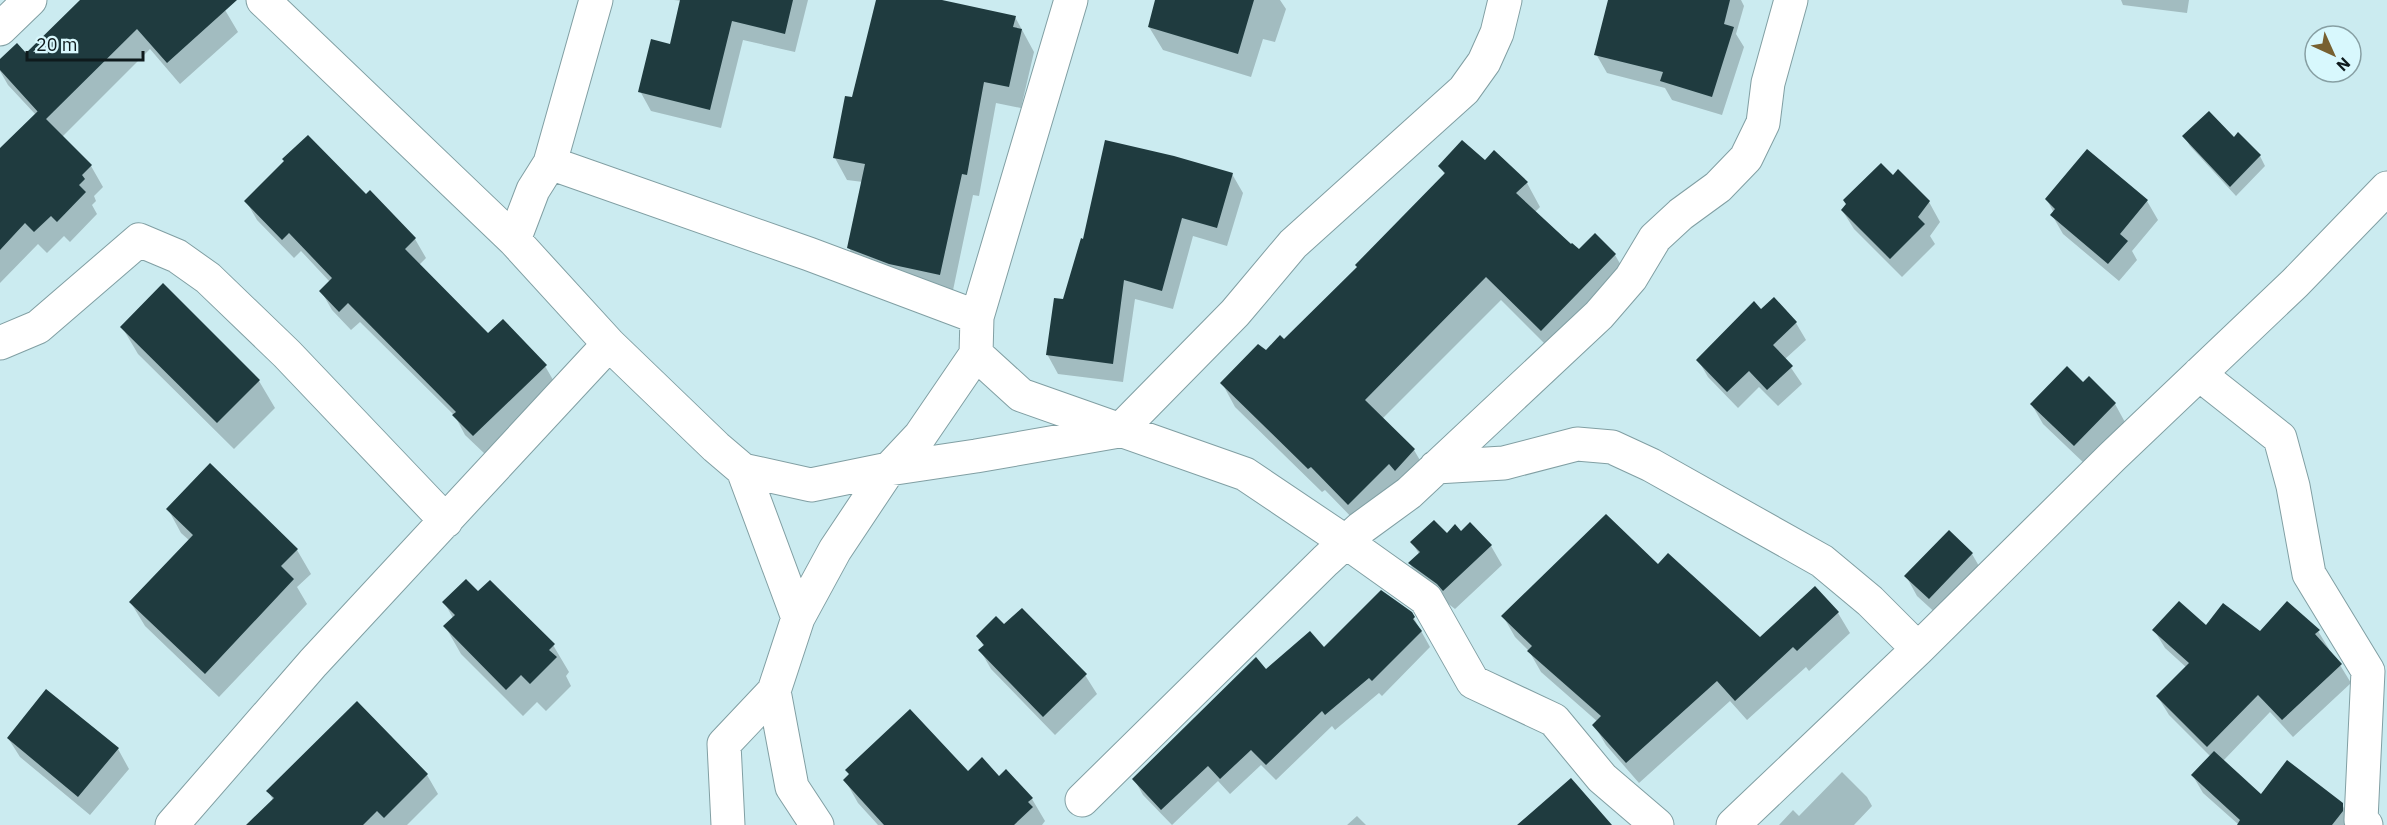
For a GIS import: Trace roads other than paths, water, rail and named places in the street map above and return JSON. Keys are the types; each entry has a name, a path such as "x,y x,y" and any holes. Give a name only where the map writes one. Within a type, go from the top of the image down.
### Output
{"street":[{"path":"0,29 30,0"},
{"path":"263,0 514,240 609,344 716,447 743,470 812,485 889,469 1119,431 1235,313 1293,244 1464,90 1484,62 1497,33 1505,0"},
{"path":"514,240 533,190 550,163 596,0"},
{"path":"728,825 724,744 774,691 798,618 835,549 889,469 920,436 976,354 977,317 1071,0"},
{"path":"1082,800 1346,542 1409,493 1599,315 1631,278 1655,238 1680,214 1718,188 1746,158 1763,123 1768,82 1791,0"},
{"path":"550,163 809,254 977,317"},
{"path":"1733,825 1918,649 2112,457 2381,206"},
{"path":"0,343 38,327 139,240 177,256 208,278 287,354 446,521"},
{"path":"172,825 313,663 609,344"},
{"path":"976,354 1021,395 1245,474 1346,542 1426,599 1473,682 1554,720 1602,778 1657,825"},
{"path":"2199,374 2280,438 2293,486 2309,574 2367,671 2361,820 2366,825"},
{"path":"1436,467 1504,463 1577,444 1612,447 1651,465 1822,561 1870,602 1918,649"},
{"path":"743,470 798,618"},
{"path":"774,691 792,787 817,825"}]}
